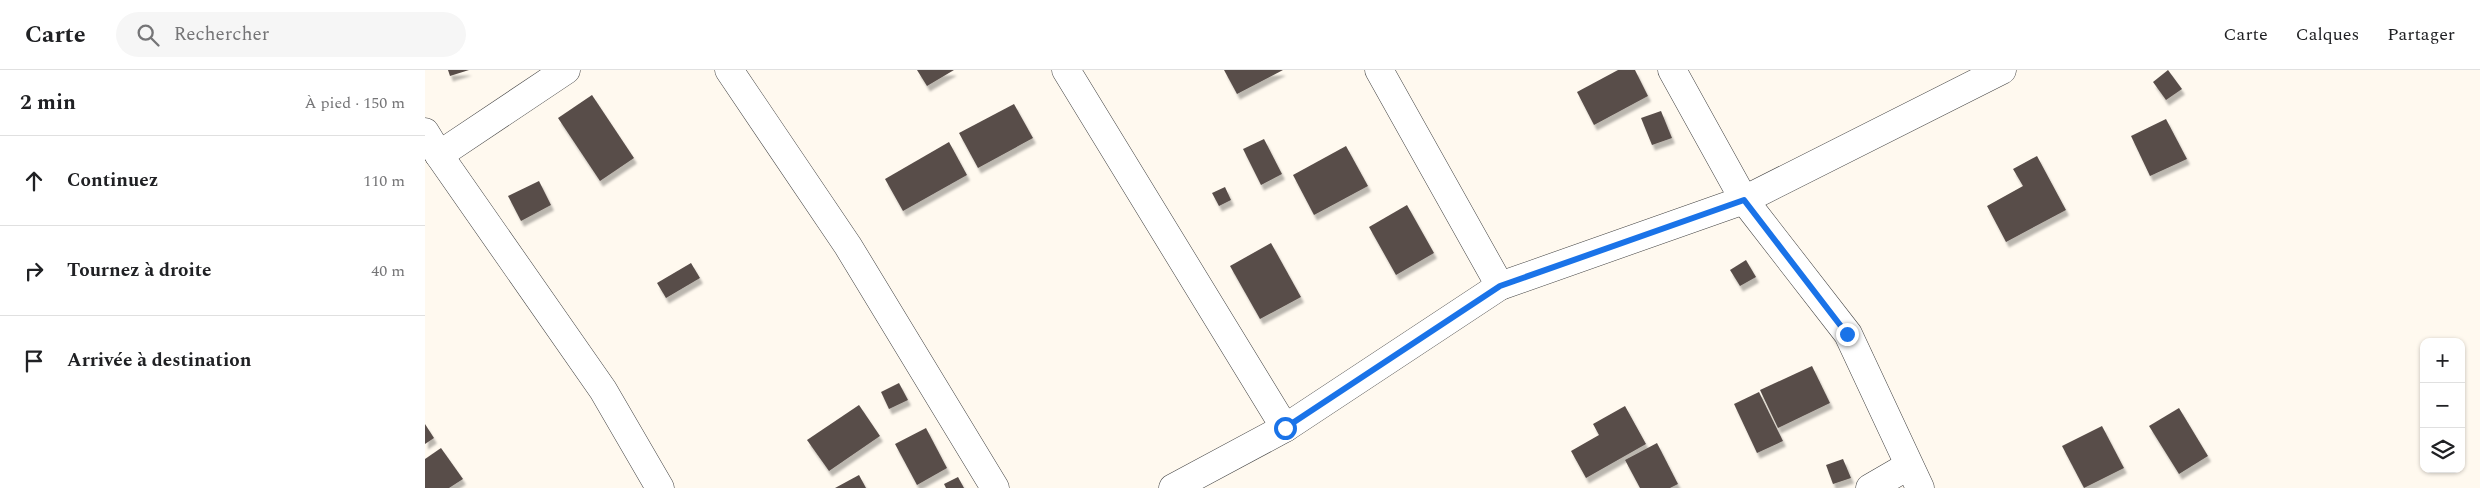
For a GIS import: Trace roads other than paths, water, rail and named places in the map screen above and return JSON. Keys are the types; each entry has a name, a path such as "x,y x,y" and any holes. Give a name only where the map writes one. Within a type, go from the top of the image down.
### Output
{"street":[{"path":"439,155 566,70"},
{"path":"729,70 848,246 995,488"},
{"path":"1066,70 1285,428"},
{"path":"1379,70 1500,286"},
{"path":"1672,70 1744,200 1847,334 1914,477 1870,488"},
{"path":"1173,488 1285,428 1500,286 1744,200 1996,72"},
{"path":"425,132 439,155 603,390 660,488"}]}
